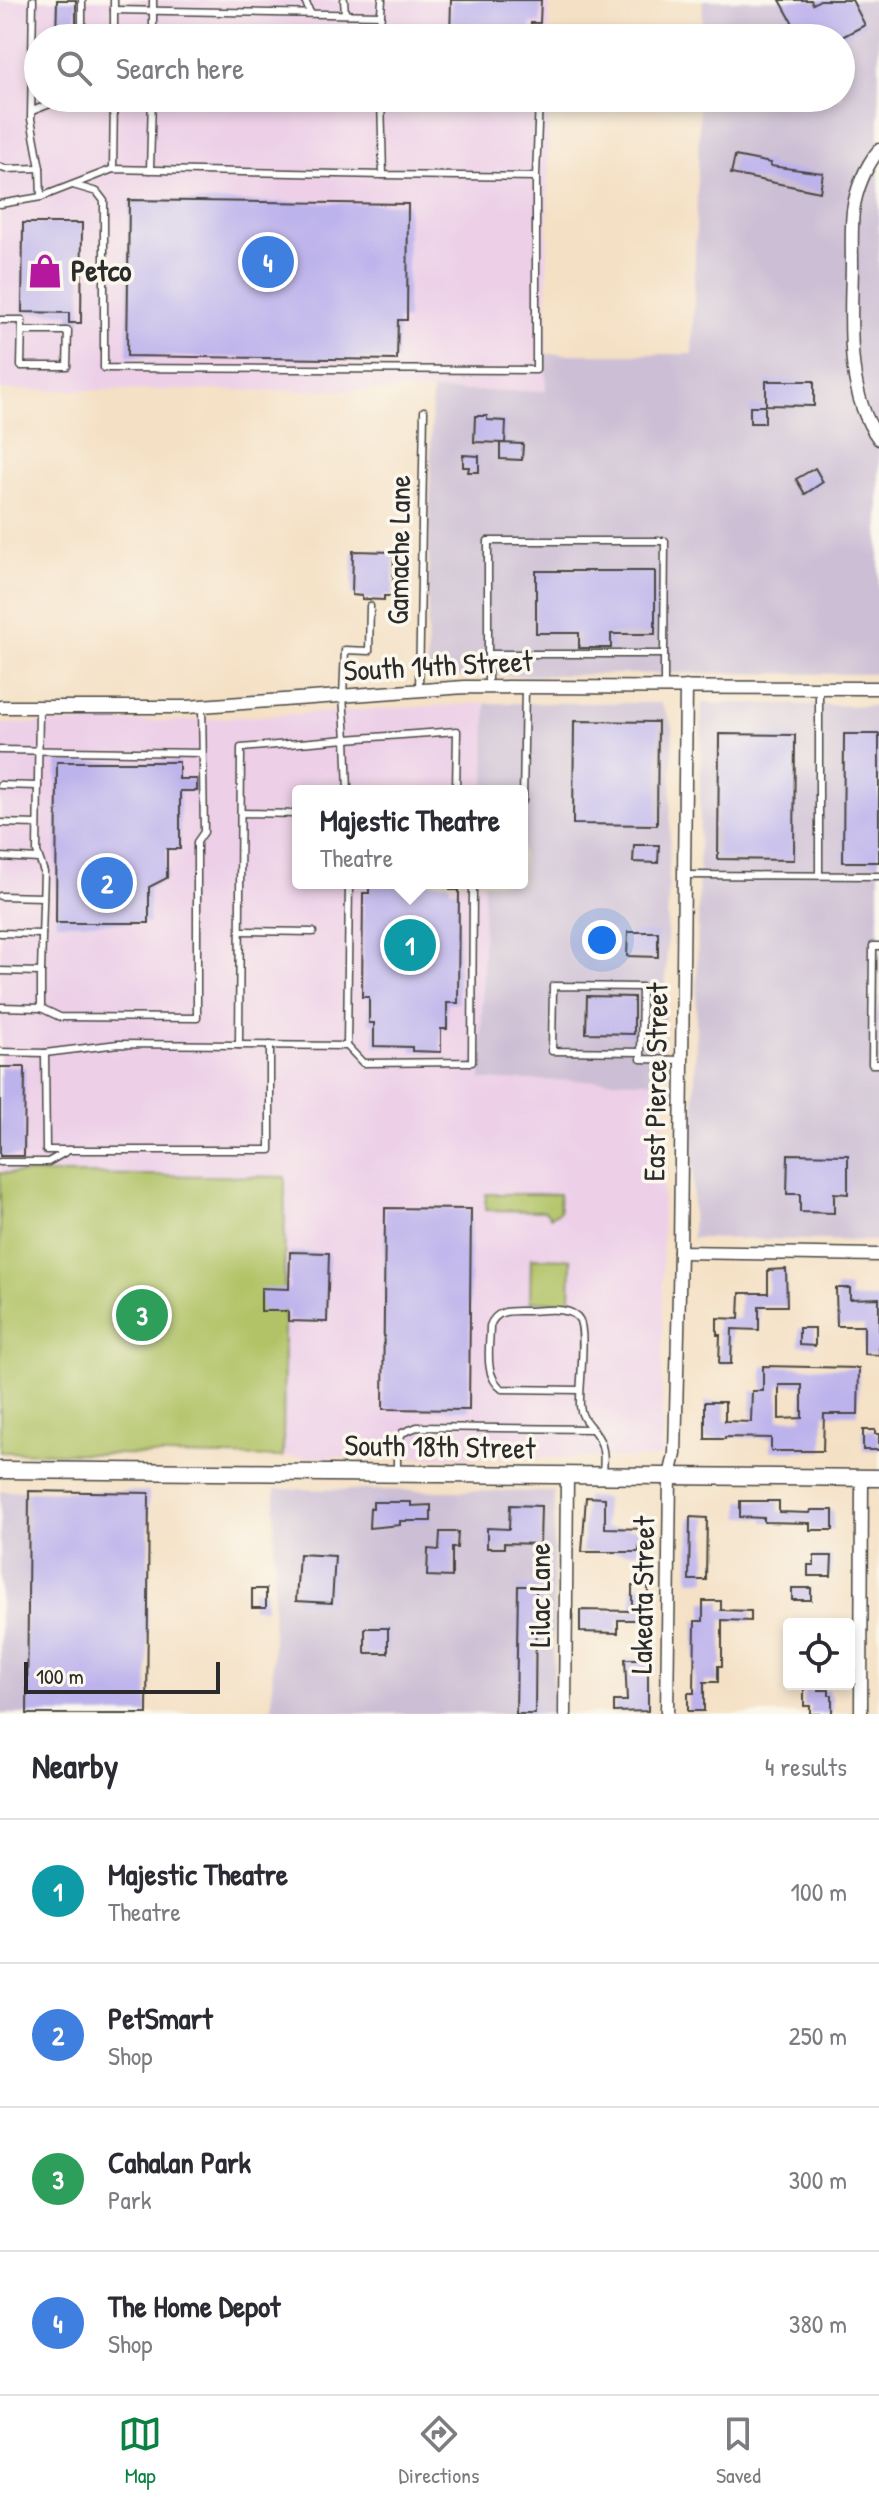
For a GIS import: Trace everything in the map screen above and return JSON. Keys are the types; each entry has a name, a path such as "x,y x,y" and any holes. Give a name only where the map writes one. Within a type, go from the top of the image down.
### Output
{"street":[{"path":"879,150 861,180 853,212 851,294 853,373 866,415 879,439"},
{"name":"South 14th Street","path":"0,707 202,706 488,687 879,688"},
{"name":"East Pierce Street","path":"670,1476 675,1454 680,1252 686,687"},
{"path":"680,1252 879,1255"},
{"name":"South 18th Street","path":"0,1470 870,1478"},
{"name":"Lilac Lane","path":"565,1714 567,1476"},
{"name":"Lakeata Street","path":"667,1714 670,1476"},
{"path":"861,1714 870,1478"}],"lane":[{"path":"33,0 33,24"},
{"path":"82,0 82,24"},
{"path":"114,0 114,24"},
{"path":"153,0 153,24"},
{"path":"305,0 310,13"},
{"path":"344,0 345,14"},
{"path":"380,24 382,0"},
{"path":"114,10 381,15"},
{"path":"32,112 41,197"},
{"path":"113,169 114,112"},
{"path":"150,170 152,112"},
{"path":"381,112 383,175"},
{"path":"73,185 97,192 104,201 104,368 536,370 538,112"},
{"path":"0,167 40,168"},
{"path":"0,204 41,197 113,169 536,177"},
{"path":"0,320 22,320 21,366 67,366 68,331 22,331"},
{"name":"Gamache Lane","path":"419,690 424,411"},
{"path":"488,687 488,541 665,541 664,687"},
{"path":"348,785 343,696 345,650 369,651 370,606"},
{"path":"488,654 664,654"},
{"path":"523,785 525,687"},
{"path":"819,688 819,875"},
{"path":"0,1007 41,1008 60,1017 197,1018 197,842 204,832 202,706"},
{"path":"39,707 37,824 39,859 44,872 41,1008"},
{"path":"239,1045 241,748 457,731 456,785"},
{"path":"0,750 202,753"},
{"path":"0,785 38,786"},
{"path":"241,813 292,814"},
{"path":"0,823 37,824"},
{"path":"0,857 39,859"},
{"path":"684,875 879,876"},
{"path":"349,889 347,1046 363,1063 472,1062 473,889"},
{"path":"0,896 43,897"},
{"path":"240,931 313,932"},
{"path":"0,933 42,934"},
{"path":"879,946 873,946 872,1049 872,1064 879,1064"},
{"path":"0,971 41,972"},
{"path":"641,1052 552,1051 553,986 642,987 641,1059 682,1060"},
{"path":"0,1052 45,1053 118,1044 347,1046"},
{"path":"45,1053 46,1150 270,1150 270,1045"},
{"path":"0,1162 48,1162 70,1150"},
{"path":"580,1390 502,1389 495,1384 490,1375 490,1326 493,1318 498,1313 508,1311 572,1312 579,1319 582,1328 580,1409 584,1421 600,1439 604,1453 603,1476"},
{"path":"397,1474 397,1446 402,1433 417,1427 592,1429"}],"shaded area":[{"path":"0,0 550,0 549,24 24,24 24,112 549,112 546,391 0,390"},
{"path":"703,0 879,0 879,674 435,677 427,674 432,391 546,391 546,354 692,354 700,112 855,112 855,24 702,24"},
{"path":"486,703 485,785 292,785 292,889 484,889 482,1080 663,1081 662,1454 657,1458 283,1457 285,1177 0,1173 0,724 175,721"},
{"path":"486,703 661,703 673,727 663,1081 481,1080 484,889 528,889 528,785 485,785"},
{"path":"702,703 879,706 879,1241 692,1238"},
{"path":"275,1489 554,1492 553,1714 272,1714"},
{"path":"0,1491 149,1491 147,1714 0,1714"}],"green space":[{"path":"0,1173 285,1177 283,1457 0,1452"},
{"path":"486,1194 559,1194 560,1211 551,1217 545,1211 485,1210"},
{"path":"531,1258 571,1259 570,1302 530,1301"}],"building":[{"path":"57,0 76,0 76,24 56,24"},
{"path":"451,0 541,0 540,23 450,24"},
{"path":"780,0 811,0 813,4 820,0 852,0 865,25 855,30 855,24 793,24"},
{"path":"735,156 771,163 770,166 823,173 820,192 731,174"},
{"path":"129,200 408,204 407,320 398,320 397,360 127,356"},
{"path":"23,223 82,223 81,323 69,323 69,313 22,312"},
{"path":"766,381 814,381 814,406 766,405"},
{"path":"750,406 765,406 765,423 750,423"},
{"path":"475,416 506,421 505,443 474,442"},
{"path":"500,443 523,444 522,460 500,459"},
{"path":"463,455 479,456 479,472 468,472 469,467 463,467"},
{"path":"815,468 823,482 805,494 796,479"},
{"path":"353,551 394,552 393,596 384,596 384,600 362,599 362,596 352,595"},
{"path":"536,571 655,571 655,634 611,634 611,648 579,648 579,633 536,633"},
{"path":"574,721 658,722 657,825 573,824"},
{"path":"719,734 795,735 794,860 718,859"},
{"path":"844,734 879,734 879,862 843,862"},
{"path":"57,762 179,762 179,779 197,779 197,791 180,791 180,849 167,849 167,878 149,887 149,923 56,923"},
{"path":"634,845 659,845 658,863 633,862"},
{"path":"369,889 459,890 458,1003 447,1003 447,1029 441,1029 441,1052 374,1046 374,1023 369,1023 369,997 362,997 363,893 369,893"},
{"path":"628,932 658,932 658,957 627,956"},
{"path":"587,996 634,997 634,1034 586,1033"},
{"path":"0,1067 25,1067 24,1156 0,1156"},
{"path":"788,1154 848,1155 848,1194 834,1193 834,1213 800,1212 800,1194 787,1194"},
{"path":"385,1208 471,1209 469,1410 383,1409"},
{"path":"290,1252 329,1253 327,1322 288,1321 288,1311 261,1311 261,1288 289,1289"},
{"path":"786,1269 787,1306 759,1306 759,1330 732,1329 731,1364 719,1364 717,1318 739,1319 740,1293 768,1293 768,1270"},
{"path":"836,1288 850,1288 850,1299 879,1298 879,1355 864,1354 864,1326 837,1326"},
{"path":"799,1328 815,1328 815,1346 799,1345"},
{"path":"763,1366 859,1368 858,1414 824,1414 823,1451 771,1451 771,1438 705,1439 705,1402 725,1402 725,1421 751,1422 752,1391 763,1391","holes":["779,1385 802,1385 802,1418 779,1419"]},
{"path":"863,1430 875,1430 875,1434 879,1434 879,1450 863,1450"},
{"path":"29,1491 149,1493 147,1714 27,1714"},
{"path":"586,1497 605,1498 605,1528 649,1529 649,1546 639,1546 639,1552 582,1552"},
{"path":"740,1501 779,1501 779,1512 833,1510 833,1530 810,1530 810,1523 764,1522 764,1518 740,1517"},
{"path":"373,1502 431,1505 431,1521 400,1521 400,1525 369,1528"},
{"path":"510,1505 541,1506 540,1544 504,1543 504,1548 487,1548 487,1528 509,1529"},
{"path":"690,1517 707,1518 706,1580 689,1580"},
{"path":"440,1532 458,1532 457,1548 452,1548 452,1577 427,1576 428,1549 439,1550"},
{"path":"299,1554 335,1556 332,1603 296,1601"},
{"path":"814,1556 832,1556 831,1576 808,1576 808,1565 814,1565"},
{"path":"518,1586 536,1586 535,1714 516,1714"},
{"path":"632,1586 648,1586 648,1620 618,1620 618,1633 580,1632 580,1610 632,1611"},
{"path":"792,1588 811,1588 811,1600 792,1600"},
{"path":"252,1589 266,1589 266,1608 252,1608"},
{"path":"703,1601 721,1601 721,1610 751,1611 751,1621 722,1620 722,1666 718,1666 718,1682 704,1682 704,1711 688,1711 688,1693 694,1693 695,1621 703,1621"},
{"path":"365,1628 388,1628 388,1653 365,1653"},
{"path":"625,1659 648,1659 648,1711 614,1712 614,1701 627,1701"},
{"path":"804,1690 829,1690 829,1695 832,1695 832,1714 810,1714 810,1706 804,1706"}],"place":[{"name":"The Home Depot","path":"268,262"},
{"name":"Petco","path":"45,271"},
{"name":"PetSmart","path":"107,883"},
{"name":"Majestic Theatre","path":"410,945"},
{"name":"Cahalan Park","path":"142,1315"}]}
